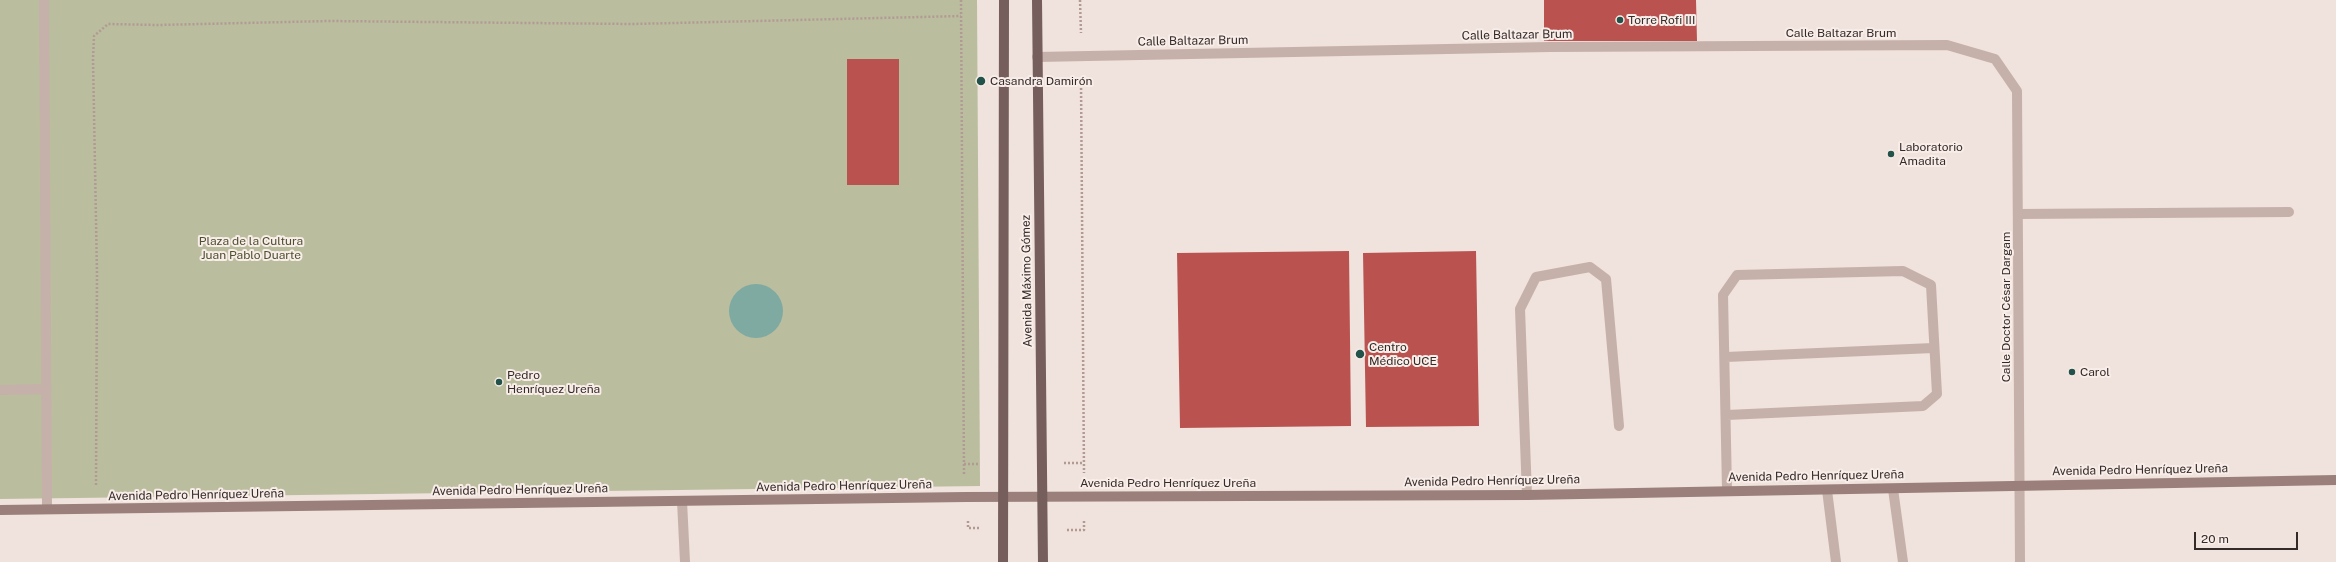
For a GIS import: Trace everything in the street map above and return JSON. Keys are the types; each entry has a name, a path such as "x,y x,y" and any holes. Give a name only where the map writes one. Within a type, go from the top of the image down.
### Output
{"main road":[{"name":"Avenida Máximo Gómez","path":"1003,562 1004,0"},
{"name":"Avenida Máximo Gómez","path":"1037,0 1043,562"},
{"name":"Avenida Pedro Henríquez Ureña","path":"0,510 1003,497 1527,495 1727,490 1828,490 2020,484 2336,480"}],"street":[{"path":"44,0 47,509"},
{"name":"Calle Baltazar Brum","path":"1038,57 1558,47 1947,45 1995,59"},
{"name":"Calle Doctor César Dargam","path":"1995,59 2018,91 2020,562"},
{"path":"2019,214 2289,212"},
{"path":"1527,495 1520,309 1536,277 1590,267 1606,279 1619,426"},
{"path":"1726,416 1923,406 1937,394 1930,285 1903,272 1737,275 1723,295 1726,357 1726,416 1727,490"},
{"path":"1726,357 1933,348"},
{"path":"0,390 46,389"},
{"path":"1894,488 1903,562"},
{"path":"1828,490 1836,562"},
{"path":"682,501 685,562"}],"path":[{"path":"961,0 964,456 966,498"},
{"path":"1042,530 1084,530 1080,0"},
{"path":"96,509 97,274 93,58 94,36 108,24 158,25 337,22 633,24 962,16"}],"green space":[{"name":"Plaza de la Cultura Juan Pablo Duarte","path":"0,0 977,0 980,486 0,499"}],"water":[{"path":"756,284 766,286 775,292 781,301 783,311 781,321 775,330 766,336 756,338 746,336 737,330 731,321 729,311 731,301 737,292 746,286"}],"building":[{"name":"Torre Rofi III","path":"1544,0 1696,0 1697,41 1544,41"},
{"path":"847,59 899,59 899,185 847,185"},
{"path":"1349,251 1351,426 1180,428 1177,253"},
{"path":"1476,251 1479,426 1366,427 1363,253"}],"place":[{"name":"Torre Rofi III","path":"1620,20"},
{"name":"Casandra Damirón","path":"981,81"},
{"name":"Laboratorio Amadita","path":"1891,154"},
{"name":"Centro Médico UCE","path":"1360,354"},
{"name":"Carol","path":"2072,372"},
{"name":"Pedro Henríquez Ureña","path":"499,382"}]}
